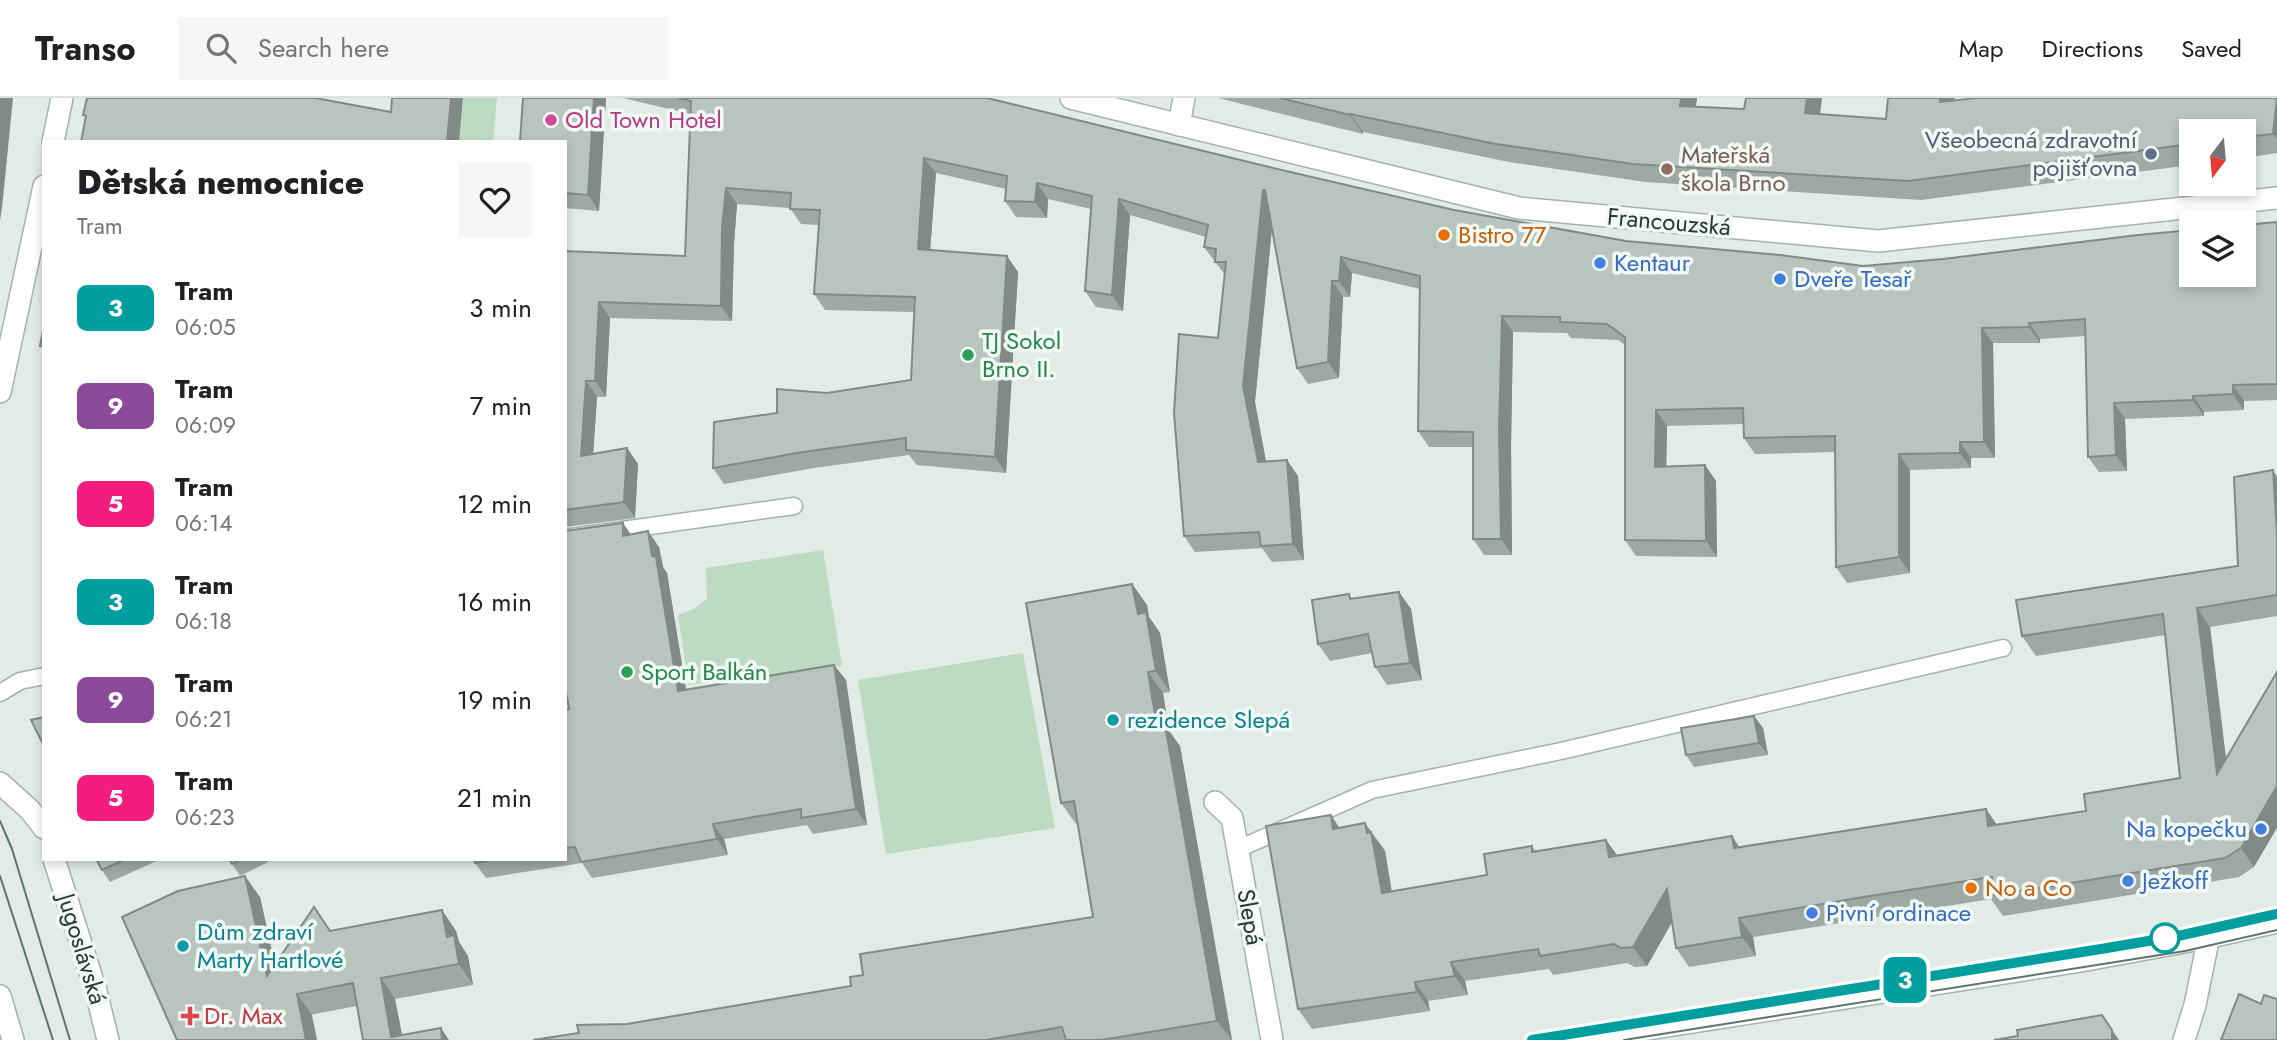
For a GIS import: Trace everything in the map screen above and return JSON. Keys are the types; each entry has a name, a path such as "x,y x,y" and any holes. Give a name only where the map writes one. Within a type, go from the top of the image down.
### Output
{"street":[{"path":"53,140 62,98"},
{"name":"Francouzská","path":"1071,98 1519,208 1878,242 2277,198"},
{"path":"1179,125 1184,98"},
{"path":"0,392 42,195"},
{"path":"0,783 30,810 42,825"},
{"name":"Slepá","path":"1214,802 1232,818 1272,1040"},
{"name":"Jugoslávská","path":"55,861 96,991 108,1040"},
{"path":"1578,1040 2081,961 2277,922"},
{"path":"2184,1040 2195,1005 2207,946 2206,938"},
{"path":"0,996 13,1040"}],"lane":[{"path":"567,538 793,506"},
{"path":"1238,849 1372,790 1561,751 2003,648"},
{"path":"0,693 20,681 42,676"}],"green space":[{"path":"463,98 497,98 493,140 459,140"},
{"path":"823,550 842,666 689,685 678,615 694,609 707,599 706,568"},
{"path":"1023,653 1055,828 886,854 858,680"}],"building":[{"path":"87,98 315,98 391,112 392,98 451,98 447,140 81,140 86,116 83,115"},
{"path":"523,98 594,98 588,195 567,193 567,140 520,140"},
{"path":"678,98 987,98 1454,210 1626,241 1780,255 1863,266 2179,231 2179,287 2256,287 2256,224 2277,222 2277,384 2233,385 2233,394 2193,396 2193,400 2114,403 2116,455 2088,457 2085,319 2029,323 2029,327 1982,328 1984,442 1960,442 1960,453 1899,454 1899,557 1836,567 1835,436 1744,438 1743,408 1656,410 1655,467 1705,465 1706,541 1625,540 1625,337 1607,324 1560,322 1560,317 1502,316 1499,429 1501,539 1473,539 1473,432 1418,431 1420,276 1341,257 1339,281 1332,281 1328,362 1297,368 1263,190 1243,386 1258,462 1287,460 1293,544 1261,546 1259,532 1184,536 1174,413 1179,334 1218,338 1226,262 1215,262 1216,249 1204,247 1208,225 1119,199 1112,295 1085,291 1092,196 1037,183 1035,202 1005,201 1007,176 924,158 918,249 1007,256 995,457 906,450 906,438 713,468 714,422 777,413 777,389 827,393 911,380 915,297 814,294 820,210 790,209 791,193 726,188 722,228 721,306 599,302 595,381 586,381 581,456 627,448 624,502 567,510 567,251 685,256 691,101"},
{"path":"1280,98 1681,98 1680,106 1744,109 1746,98 1807,98 1805,113 1886,119 1888,98 1940,98 1940,102 1976,98 2277,98 2273,134 2256,136 2256,119 2179,119 2179,146 1908,181 1633,164 1496,144"},
{"path":"2273,470 2277,595 2197,608 2217,774 2277,672 2277,786 2241,848 2225,858 1990,896 1992,877 1864,897 1739,918 1742,937 1676,948 1667,889 1633,947 1621,948 1614,944 1540,956 1538,949 1451,962 1455,976 1415,982 1417,992 1298,1009 1266,826 1331,815 1333,829 1365,823 1367,833 1371,832 1382,893 1487,875 1484,854 1532,846 1532,852 1606,840 1609,857 1732,836 1734,848 1986,809 1988,826 2086,811 2084,794 2180,778 2163,614 2022,636 2016,600 2238,566 2234,477"},
{"path":"623,523 623,536 648,531 652,556 656,557 678,691 834,665 856,809 801,818 801,809 713,824 717,839 581,862 575,847 567,848 567,531"},
{"path":"1132,584 1138,614 1146,612 1156,671 1148,672 1157,727 1165,725 1217,1021 1101,1040 1066,1040 1062,1027 986,1040 533,1040 579,1033 577,1025 627,1024 851,986 850,977 863,975 860,954 1093,917 1074,801 1061,803 1026,603"},
{"path":"1399,592 1410,663 1375,667 1368,634 1318,644 1312,600 1349,594 1350,599"},
{"path":"1754,716 1759,743 1686,755 1681,728"},
{"path":"42,717 42,742 31,720"},
{"path":"97,861 122,861 102,870"},
{"path":"245,876 267,976 314,907 330,931 442,910 447,937 454,935 459,964 381,978 391,1037 441,1028 442,1040 363,1040 353,983 297,994 306,1040 177,1040 122,917 178,891"},
{"path":"2239,994 2261,1004 2264,995 2277,999 2277,1040 2221,1040"},
{"path":"2102,1015 2112,1030 2112,1040 1994,1040 2018,1036 2017,1030"}],"tram line":[{"path":"0,821 12,849 70,1040"},
{"path":"0,876 53,1040"},
{"path":"1532,1040 2079,953 2178,936 2277,914"},
{"name":"3","path":"1532,1040 2178,936 2277,914"},
{"path":"1624,1040 2185,951 2277,930"}],"place":[{"name":"Old Town Hotel","path":"551,120"},
{"name":"Všeobecná zdravotní pojišťovna","path":"2151,154"},
{"name":"Mateřská škola Brno","path":"1667,169"},
{"name":"Bistro 77","path":"1444,235"},
{"name":"Kentaur","path":"1600,263"},
{"name":"Dveře Tesař","path":"1780,279"},
{"name":"TJ Sokol Brno II.","path":"968,355"},
{"name":"Sport Balkán","path":"627,672"},
{"name":"rezidence Slepá","path":"1113,720"},
{"name":"Na kopečku","path":"2261,829"},
{"name":"Ježkoff","path":"2128,881"},
{"name":"No a Co","path":"1971,888"},
{"name":"Pivní ordinace","path":"1812,913"},
{"name":"Dům zdraví Marty Hartlové","path":"183,946"},
{"name":"Dr. Max","path":"190,1016"}]}
